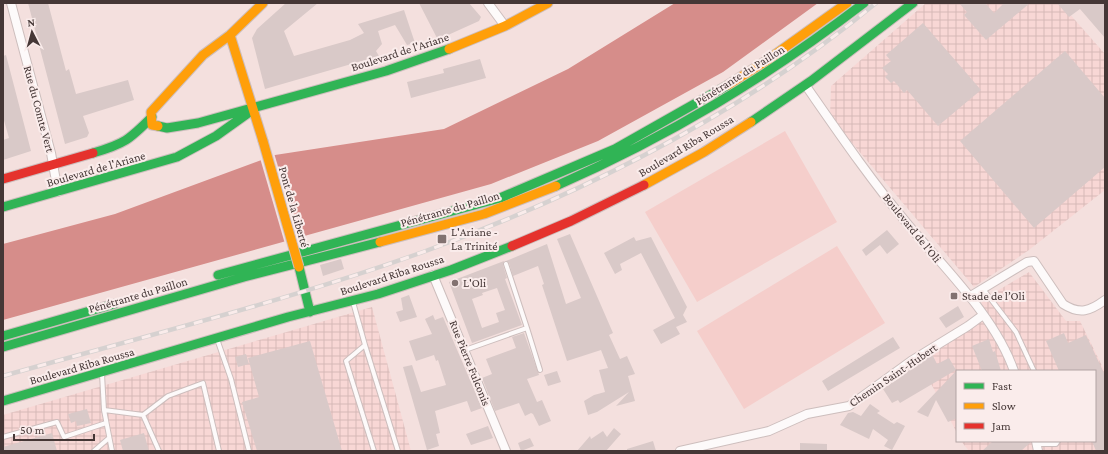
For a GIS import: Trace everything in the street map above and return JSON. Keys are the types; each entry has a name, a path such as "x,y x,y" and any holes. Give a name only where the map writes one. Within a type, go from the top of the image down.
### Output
{"street":[{"path":"152,118 152,112 203,55 230,35 263,3"},
{"path":"488,3 504,26"},
{"name":"Boulevard de l'Ariane","path":"152,118 152,126 167,128 198,123 386,71 464,44 504,26 548,3"},
{"name":"Pénétrante du Paillon","path":"155,293 322,245 452,212 500,198 615,149 693,106 766,61 847,3"},
{"name":"Pénétrante du Paillon","path":"3,346 170,297 326,254 454,223 504,207 620,158 699,115 773,70 864,3"},
{"name":"Boulevard Riba Roussa","path":"3,401 310,312 353,301 437,274 565,222 630,192 724,138 806,86 851,53 913,3"},
{"path":"3,8 11,4"},
{"name":"Rue du Comte Vert","path":"11,4 53,165 58,192"},
{"name":"Pont de la Liberté","path":"230,35 263,141 299,267 310,312"},
{"name":"Boulevard de l'Oli","path":"806,86 842,139 905,221 969,297 1001,339 1014,370"},
{"name":"Boulevard de l'Ariane","path":"3,207 177,157 239,121 253,109"},
{"name":"Boulevard de l'Ariane","path":"3,179 116,146 131,138 152,118"},
{"path":"969,297 1027,262 1034,261 1064,304 1068,307 1075,310 1094,309 1105,300"},
{"name":"Rue Pierre Fulconis","path":"437,274 465,350 506,451"},
{"name":"Pénétrante du Paillon","path":"3,336 124,302"},
{"name":"Chemin Saint-Hubert","path":"680,451 769,430 807,414 849,406 911,361 983,315"}],"lane":[{"path":"506,264 540,370"},
{"path":"983,288 1016,332 1034,370"},
{"path":"353,301 398,451"},
{"path":"465,350 527,328"},
{"path":"217,339 231,380 249,451"},
{"path":"365,345 346,360 374,451"},
{"path":"102,373 104,410 112,451"},
{"path":"104,410 143,416 168,396 203,383 219,451"},
{"path":"143,416 159,451"},
{"path":"3,437 57,422 64,437 106,423"},
{"path":"94,451 109,438"},
{"path":"1037,445 1056,444 1057,442"}],"shaded area":[{"path":"675,3 818,3 723,72 598,141 491,184 3,320 3,244 115,214 275,155 444,129 568,69"},
{"path":"926,3 1060,3 1105,54 1105,190 1029,250 974,287 830,117 831,86"},
{"path":"785,131 837,222 697,302 645,212"},
{"path":"837,246 885,323 744,409 697,331"},
{"path":"1029,272 1066,321 1080,321 1105,372 1105,451 969,451 962,442 1096,442 1096,370 956,370 956,431 917,357 977,323 982,300"},
{"path":"372,307 411,451 3,451 3,415"}],"pier":[{"path":"274,153 300,240 285,244 260,158"}],"building":[{"path":"28,3 48,3 66,71 69,69 76,94 128,80 134,100 83,116 89,133 87,137 65,144"},
{"path":"286,3 318,3 284,31 294,56 350,40 364,33 358,24 404,10 415,43 407,45 395,25 378,31 382,44 376,51 379,56 265,89 252,38 257,29"},
{"path":"419,3 469,3 481,17 479,21 448,35 447,34 437,38"},
{"path":"959,3 985,3 994,13 1004,3 1030,3 986,40 964,15 967,12"},
{"path":"1057,3 1105,3 1105,38 1080,9 1069,17"},
{"path":"923,23 981,90 938,126 907,90 904,93 894,81 891,83 885,77 888,74 882,68 891,61 886,55"},
{"path":"1065,51 1105,98 1105,167 1034,228 960,141"},
{"path":"6,55 31,151 3,160 3,140 9,138 3,117 3,56"},
{"path":"480,59 486,78 411,98 407,82 444,73 443,69"},
{"path":"887,230 899,244 887,254 880,245 866,256 862,250"},
{"path":"570,234 613,333 609,335 620,359 627,356 635,374 628,376 635,401 616,406 629,392 597,412 588,415 584,401 594,395 605,392 599,370 608,368 601,350 567,361 542,285 544,284 538,266 513,276 509,263 506,261 547,244 566,304 581,298 557,239"},
{"path":"634,237 636,241 651,237 687,307 683,315 687,322 676,327 680,334 661,344 653,330 675,318 641,253 620,264 622,270 615,274 604,253"},
{"path":"341,259 344,269 323,276 320,265"},
{"path":"504,261 503,265 507,278 505,279 522,325 472,343 449,282","holes":["497,288 505,310 496,313 499,322 482,328 472,299 483,295 482,293"]},
{"path":"409,295 417,317 400,322 396,312 403,310 401,298"},
{"path":"958,306 964,317 946,328 939,318"},
{"path":"433,315 435,320 443,317 482,408 471,412 467,401 435,411 440,433 436,434 439,446 427,450 403,367 412,365 421,392 446,385 438,360 436,361 434,355 416,361 409,341 432,334 425,319"},
{"path":"524,333 539,375 527,379 537,402 542,400 551,421 539,426 533,414 531,413 525,416 519,403 495,411 482,378 492,374 486,359 516,348 512,337"},
{"path":"1064,333 1068,343 1086,335 1105,375 1105,451 1096,451 1092,442 1096,442 1096,370 1059,370 1046,341"},
{"path":"893,337 900,348 828,391 822,381"},
{"path":"989,339 993,352 995,351 1001,370 982,370 972,346"},
{"path":"310,341 342,451 257,451 242,402 259,397 248,358"},
{"path":"246,354 249,364 238,367 235,357"},
{"path":"932,354 937,364 949,358 956,370 900,403 898,400 892,403 883,389"},
{"path":"557,371 561,382 548,386 544,375"},
{"path":"956,371 956,418 948,422 936,400 928,417 917,412"},
{"path":"870,404 880,411 877,413 894,424 897,422 905,426 892,450 884,446 888,440 873,429 869,439 840,425 848,413 853,412 861,416"},
{"path":"87,409 91,423 77,426 76,421 71,423 68,414"},
{"path":"488,426 493,438 471,445 466,434"},
{"path":"614,428 621,434 606,451 577,451 590,436 591,439 603,431 607,437"},
{"path":"52,433 57,451 3,451 3,447"},
{"path":"144,433 149,451 123,451 120,440"},
{"path":"530,438 534,446 521,451 518,443"},
{"path":"653,441 656,451 627,451 627,449"},
{"path":"992,442 1031,442 1021,451 982,451"},
{"path":"800,443 827,444 827,451 800,451"}],"railway":[{"path":"3,376 320,287 423,252 484,229 543,204 660,147 717,115 772,80 825,43 876,3"}],"traffic: fast":[{"path":"556,186 638,147 716,104 790,56 864,3"},
{"path":"751,122 811,81 913,3"},
{"path":"158,126 167,128 198,123 386,71 449,49"},
{"path":"218,275 500,198 615,149 728,85"},
{"path":"3,207 177,157 216,136 251,111"},
{"path":"93,153 112,147 126,140 152,117"},
{"path":"3,347 244,277 380,242"},
{"path":"3,401 288,317 378,294 451,270 512,246"},
{"path":"299,267 310,312"},
{"path":"3,336 114,304"}],"traffic: slow":[{"path":"158,126 152,125 151,112 203,55 230,35 263,3"},
{"path":"449,49 505,26 548,3"},
{"path":"728,85 766,61 847,3"},
{"path":"230,35 263,141"},
{"path":"644,185 704,152 751,122"},
{"path":"263,141 299,267"},
{"path":"380,242 484,214 556,186"}],"traffic: jam":[{"path":"3,179 93,153"},
{"path":"512,246 571,221 644,185"}],"place":[{"name":"L'Ariane - La Trinité","path":"442,239"},
{"name":"L'Oli","path":"455,283"},
{"name":"Stade de l’Oli","path":"954,296"}]}
